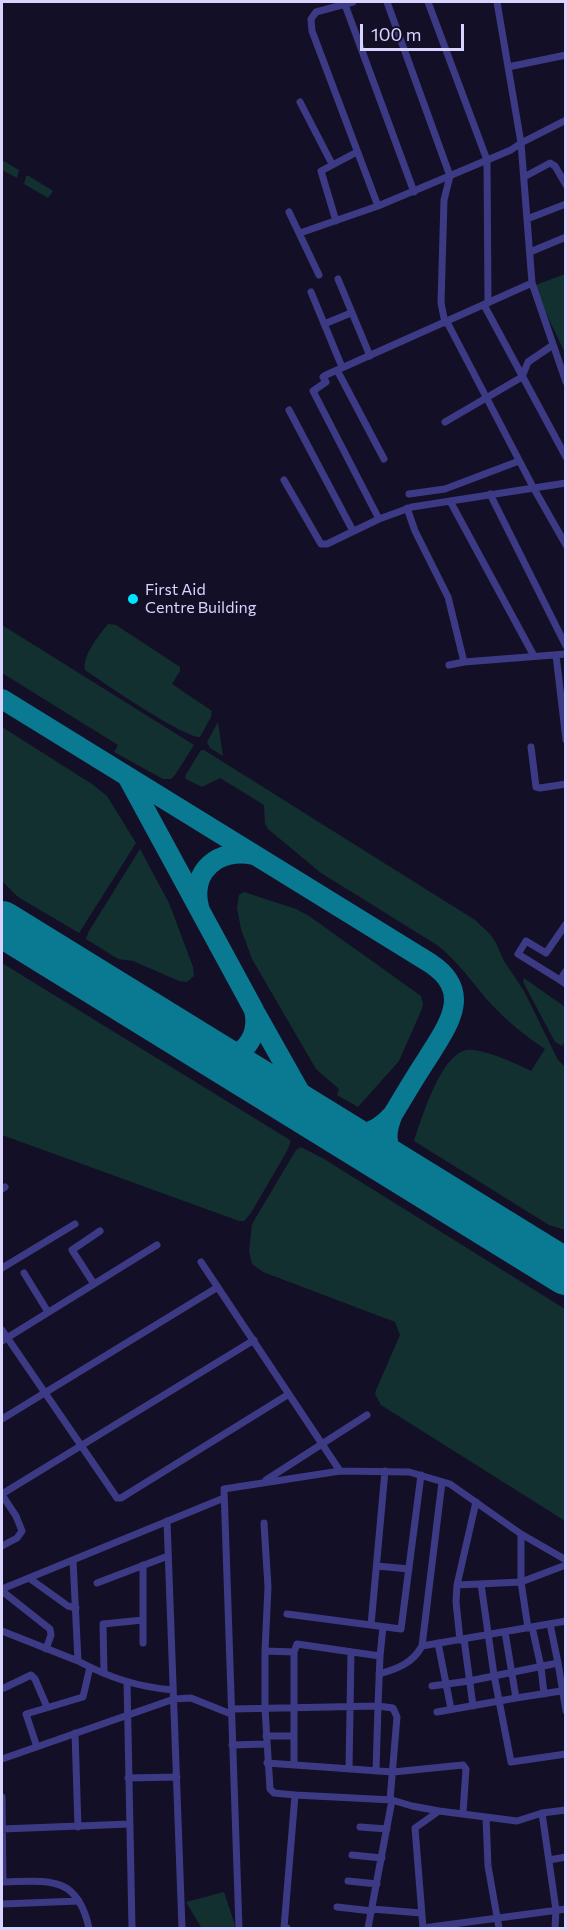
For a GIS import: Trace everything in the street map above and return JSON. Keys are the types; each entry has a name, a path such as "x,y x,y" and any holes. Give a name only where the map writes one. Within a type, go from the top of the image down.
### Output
{"street":[{"path":"378,206 312,31 311,19 316,12 348,2 414,192"},
{"path":"387,2 450,176 443,212 441,303 446,322 532,487 566,545"},
{"path":"428,2 487,160 486,304 522,377 566,457"},
{"path":"497,2 521,143 532,283 564,370 566,382"},
{"path":"508,67 566,55"},
{"path":"300,102 332,164"},
{"path":"300,233 414,192 511,150 566,120"},
{"path":"336,221 321,171 357,152"},
{"path":"524,177 550,163 555,166 566,185"},
{"path":"527,219 566,204"},
{"path":"290,212 319,275"},
{"path":"530,252 566,237"},
{"path":"338,279 370,356"},
{"path":"379,519 313,391 326,382 323,377 340,368 532,283"},
{"path":"311,291 340,368 384,459"},
{"path":"324,324 351,313"},
{"path":"445,422 522,377 528,362 553,345"},
{"path":"289,410 353,531"},
{"path":"409,494 445,489 519,461"},
{"path":"284,480 321,544 327,544 407,508 566,483"},
{"path":"490,494 566,646"},
{"path":"450,501 534,657"},
{"path":"407,508 415,531 448,597 464,662"},
{"path":"449,665 566,654"},
{"path":"556,655 566,740"},
{"path":"531,747 536,787 566,784"},
{"path":"566,924 546,953 526,941 518,954 563,982 566,972"},
{"path":"559,934 566,939"},
{"path":"2,1268 75,1224"},
{"path":"94,1284 72,1250 100,1231"},
{"path":"4,1339 157,1245"},
{"path":"201,1262 340,1471"},
{"path":"24,1273 48,1312"},
{"path":"2,1419 218,1287"},
{"path":"2,1330 4,1339 45,1392 119,1498 289,1394"},
{"path":"2,1546 17,1538 22,1531 16,1516 2,1494 254,1340"},
{"path":"263,1483 367,1414"},
{"path":"238,1929 224,1489 340,1471 409,1472 450,1484 521,1534 566,1560"},
{"path":"371,1625 385,1471"},
{"path":"287,1614 401,1629 421,1475"},
{"path":"379,1674 398,1668 412,1660 422,1646 442,1482"},
{"path":"46,1648 51,1635 50,1629 2,1590 224,1498"},
{"path":"473,1706 456,1602 476,1502"},
{"path":"166,1521 182,1929"},
{"path":"264,1522 268,1587 265,1709 267,1763 271,1791 295,1795 391,1800 439,1811 517,1821 566,1810"},
{"path":"521,1534 521,1582 541,1667 544,1694"},
{"path":"97,1583 168,1556"},
{"path":"73,1560 78,1661"},
{"path":"143,1565 143,1643"},
{"path":"458,1585 521,1582 566,1565"},
{"path":"377,1566 409,1569"},
{"path":"29,1578 68,1606 76,1608"},
{"path":"481,1584 494,1675 511,1762 566,1754"},
{"path":"104,1672 103,1624 143,1620"},
{"path":"422,1646 566,1622"},
{"path":"550,1624 565,1708"},
{"path":"376,1771 383,1627"},
{"path":"2,1631 127,1682 144,1687 173,1690"},
{"path":"505,1632 516,1698"},
{"path":"438,1643 452,1709"},
{"path":"294,1764 294,1652 297,1644 380,1656"},
{"path":"265,1651 294,1652"},
{"path":"349,1769 351,1653"},
{"path":"432,1686 558,1663"},
{"path":"37,1747 26,1714 83,1696 90,1667"},
{"path":"4,1688 29,1675 33,1676 47,1707"},
{"path":"127,1682 132,1929"},
{"path":"437,1713 561,1692"},
{"path":"2,1759 174,1699 191,1698 232,1712 350,1706 393,1708 397,1717 391,1800 368,1929"},
{"path":"75,1733 78,1827"},
{"path":"232,1744 294,1736"},
{"path":"267,1763 393,1772 463,1765 466,1769 463,1813"},
{"path":"128,1778 177,1777"},
{"path":"287,1929 284,1928 295,1795"},
{"path":"2,1797 2,1882 52,1882 71,1890 86,1915 89,1929"},
{"path":"439,1811 415,1828 423,1928 475,1925 496,1918 566,1910"},
{"path":"542,1814 556,1910 555,1929"},
{"path":"486,1817 488,1866 499,1929"},
{"path":"2,1829 130,1824"},
{"path":"360,1827 387,1829"},
{"path":"352,1855 382,1858"},
{"path":"549,1860 566,1857"},
{"path":"348,1881 377,1884"},
{"path":"2,1904 79,1901"},
{"path":"337,1906 422,1913"}],"green space":[{"path":"2,160 19,170 17,178 2,170"},
{"path":"26,176 53,191 48,198 24,184"},
{"path":"565,274 565,353 533,286"},
{"path":"108,624 116,625 180,667 172,684 212,711 200,737 178,729 85,670 89,652"},
{"path":"2,625 194,745 175,775 171,779 163,779 114,752 118,745 2,673"},
{"path":"218,722 223,756 210,748 207,742"},
{"path":"2,727 107,796 136,843 79,933 18,897 2,881"},
{"path":"201,750 475,920 490,934 504,961 524,991 558,1060 565,1067 565,1230 549,1225 414,1141 440,1075 457,1055 466,1050 480,1051 508,1060 531,1071 545,1049 503,1016 445,951 321,873 268,829 265,824 264,805 220,778 202,787 186,779 185,776"},
{"path":"140,849 169,903 193,967 194,976 187,982 179,981 133,961 118,959 86,939"},
{"path":"244,892 296,909 309,916 421,996 423,1005 421,1011 399,1061 358,1107 337,1095 339,1089 316,1069 252,959 241,929 237,908 239,895"},
{"path":"2,963 290,1140 287,1151 244,1221 2,1135"},
{"path":"524,978 565,1007 565,1042 562,1046 555,1042 523,982"},
{"path":"301,1147 324,1159 565,1309 565,1521 381,1405 375,1394 400,1335 395,1322 263,1272 252,1264 249,1251 252,1224 296,1150"},
{"path":"224,1892 234,1928 200,1928 186,1902"}],"taxiway":[{"path":"2,699 430,963 443,974 451,985 454,997 449,1021 393,1114 387,1136 388,1145 397,1161 420,1182"},
{"path":"128,778 254,1010 255,1026 246,1046 233,1054 220,1055 206,1051"},
{"path":"199,907 197,894 199,883 210,864 229,855 241,853 254,855"},
{"path":"256,1014 314,1117"},
{"path":"327,1125 362,1133 377,1128 393,1114"}],"runway":[{"path":"2,924 566,1272"}],"place":[{"name":"First Aid Centre Building","path":"133,599"}]}
